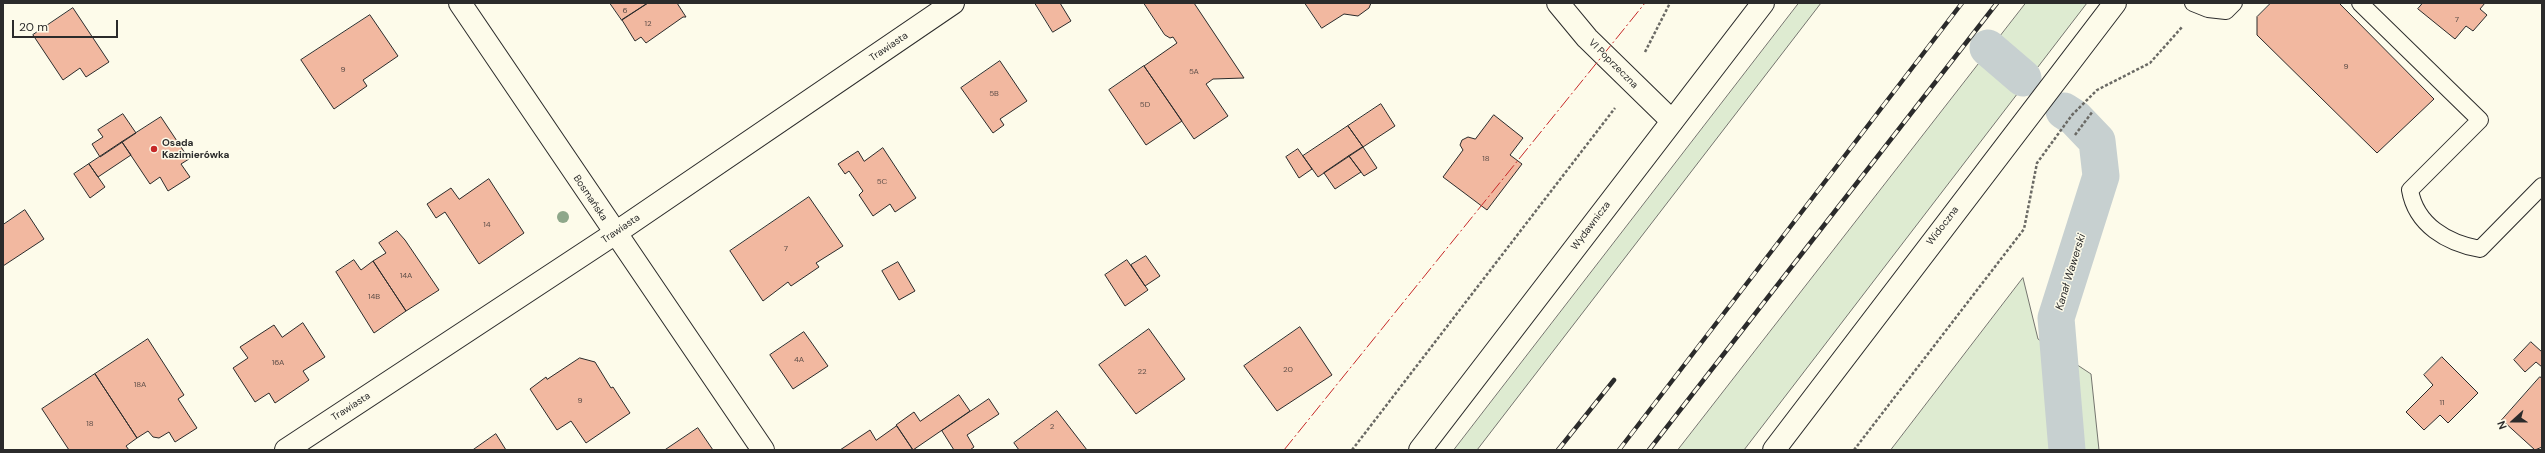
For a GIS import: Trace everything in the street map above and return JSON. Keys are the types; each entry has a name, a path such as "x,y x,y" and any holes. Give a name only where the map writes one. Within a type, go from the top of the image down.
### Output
{"street":[{"name":"Bosmańska","path":"460,3 614,234 763,450"},
{"name":"Trawiasta","path":"286,450 614,234 953,3"},
{"name":"VI Poprzeczna","path":"1558,3 1587,38 1672,121"},
{"name":"Wydawnicza","path":"1420,450 1763,3"},
{"name":"Widoczna","path":"1774,450 2115,3"}],"lane":[{"path":"2195,4 2226,11 2234,3"},
{"path":"2360,3 2480,120 2410,190 2412,205 2441,237 2459,245 2480,249 2542,186"}],"path":[{"path":"1352,450 1614,109 1670,3"},
{"path":"1854,450 2024,229 2037,163 2072,116 2096,90 2150,63 2178,33 2195,4"},
{"path":"2075,135 2093,111"}],"green space":[{"path":"1799,3 1821,3 1477,450 1454,450"},
{"path":"2026,3 2087,3 1744,450 1678,450"},
{"path":"2023,278 2038,339 2091,374 2099,450 1891,450"}],"building":[{"path":"610,3 648,3 622,20"},
{"path":"648,3 677,3 686,17 683,17 646,43 641,37 635,41 622,20"},
{"path":"1035,3 1060,3 1071,21 1053,32"},
{"path":"1144,3 1194,3 1244,78 1213,79 1206,84 1228,116 1194,139 1144,66 1177,43 1173,37 1170,38 1165,35"},
{"path":"1305,3 1371,3 1369,8 1358,16 1344,14 1322,28"},
{"path":"2271,3 2339,3 2434,99 2377,153 2257,35 2257,17"},
{"path":"2423,3 2485,3 2480,9 2487,15 2473,31 2466,26 2455,39 2418,9"},
{"path":"73,8 109,62 86,77 80,68 63,80 33,35"},
{"path":"370,15 398,56 363,80 367,86 334,109 301,60"},
{"path":"1000,61 1027,101 1000,119 1004,125 993,133 961,88"},
{"path":"1144,66 1182,121 1146,145 1109,90"},
{"path":"1381,104 1395,126 1363,147 1348,126"},
{"path":"123,114 136,133 100,157 92,144 103,137 98,130"},
{"path":"1494,115 1523,138 1510,155 1522,164 1487,210 1443,177 1463,150 1460,145 1462,140 1468,137 1475,139"},
{"name":"Osada Kazimierówka","path":"161,117 189,159 181,164 190,177 168,191 160,177 150,184 122,142"},
{"path":"1348,126 1363,147 1318,177 1303,156"},
{"path":"122,142 131,155 98,177 89,164"},
{"path":"1363,147 1377,168 1364,176 1349,156"},
{"path":"883,148 916,198 895,212 890,204 873,216 859,195 863,191 849,171 845,174 838,164 858,151 864,161"},
{"path":"1298,149 1312,169 1299,178 1286,157"},
{"path":"1349,156 1361,172 1335,189 1324,173"},
{"path":"89,164 105,187 90,198 74,174"},
{"path":"489,179 524,233 479,264 445,212 436,218 427,204 451,188 459,199"},
{"path":"809,197 843,246 816,263 819,267 791,286 788,282 763,301 730,251"},
{"path":"25,210 44,239 3,266 3,225"},
{"path":"397,231 405,240 439,290 406,311 373,261 386,253 379,243"},
{"path":"1146,256 1160,276 1145,286 1131,265"},
{"path":"354,260 361,270 373,261 406,311 374,333 336,272"},
{"path":"1127,260 1148,290 1125,306 1105,275"},
{"path":"898,262 915,291 899,300 882,271"},
{"path":"303,323 325,357 303,371 309,380 275,403 269,393 255,402 233,368 248,358 240,347 274,325 282,337"},
{"path":"1300,327 1332,375 1277,411 1244,366"},
{"path":"1149,329 1185,379 1136,414 1099,365"},
{"path":"804,332 828,366 793,389 770,355"},
{"path":"148,339 184,395 178,399 197,428 175,442 169,432 159,438 153,437 148,431 137,438 95,374"},
{"path":"2531,342 2542,352 2542,367 2536,362 2525,372 2514,360"},
{"path":"2442,357 2478,393 2448,423 2440,415 2424,430 2406,412 2433,385 2424,375"},
{"path":"580,358 595,362 611,388 613,387 630,413 586,443 571,421 557,430 530,389 546,377 547,379"},
{"path":"95,374 137,438 126,446 129,450 69,450 42,409"},
{"path":"2540,377 2542,378 2542,447 2535,450 2502,420"},
{"path":"959,395 970,411 913,450 896,425 914,412 920,421"},
{"path":"989,399 999,414 967,435 974,447 970,450 954,450 942,431"},
{"path":"1057,411 1087,450 1019,450 1014,443"},
{"path":"897,426 913,450 840,450 870,430 876,440"},
{"path":"698,428 713,450 665,450"},
{"path":"496,434 506,450 473,450"}],"waterway":[{"name":"Kanał Wawerski","path":"1988,48 2023,78"},
{"name":"Kanał Wawerski","path":"2064,111 2075,118 2097,141 2101,176 2056,318 2067,450"}],"railway":[{"path":"1619,450 1962,3"},
{"path":"1649,450 1997,3"},
{"path":"1558,450 1614,380"}],"power":[{"path":"1284,450 1645,3"}],"place":[{"name":"Osada Kazimierówka","path":"154,149"}]}
